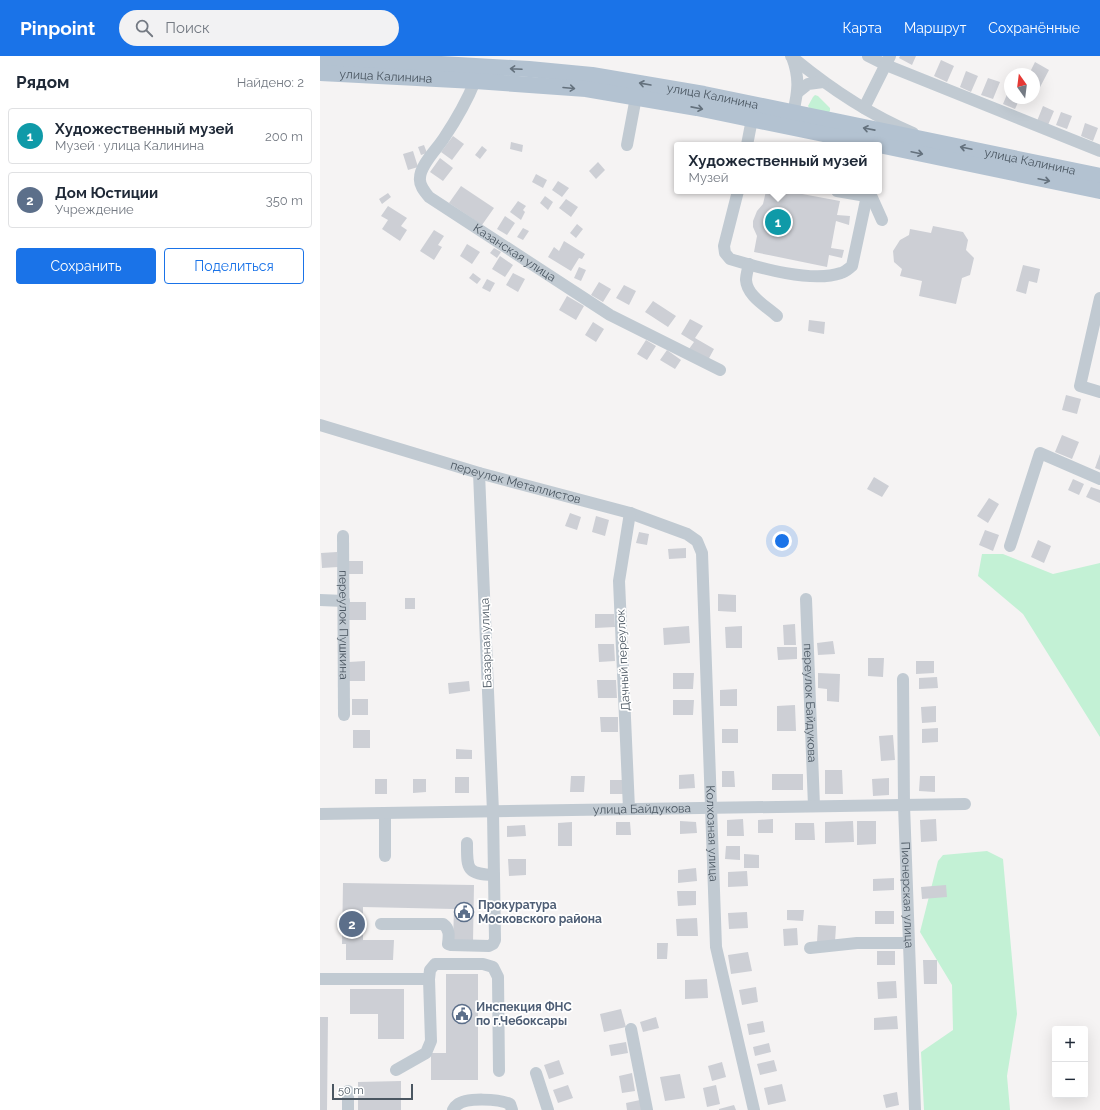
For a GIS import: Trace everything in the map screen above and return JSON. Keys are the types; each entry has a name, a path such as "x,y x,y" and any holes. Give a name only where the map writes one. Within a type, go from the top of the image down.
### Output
{"main road":[{"name":"улица Калинина","path":"320,62 406,59 592,75 704,94 867,142"},
{"name":"улица Калинина","path":"320,73 475,81 586,89 752,119 792,120 934,142 1100,176"},
{"name":"улица Калинина","path":"882,146 1100,192"}],"street":[{"path":"868,56 888,60 1100,151"},
{"path":"791,57 823,82 864,108 906,130 934,142"},
{"path":"791,57 796,67 798,92 792,120"},
{"path":"864,108 888,60"},
{"name":"Казанская улица","path":"475,81 469,98 448,133 421,170 419,179 422,187 429,197 610,315 720,370"},
{"path":"798,92 802,87 808,84 823,82"},
{"path":"627,145 636,97"},
{"path":"748,142 752,119"},
{"path":"737,194 724,246 725,253 730,259 799,275 829,276 843,273 852,266 868,194"},
{"path":"869,194 882,220"},
{"path":"749,264 746,279 750,293 777,316"},
{"path":"1100,298 1080,386 1100,392"},
{"name":"переулок Металлистов","path":"320,425 480,473 630,513 687,534 697,541 702,552"},
{"path":"1010,546 1040,453 1100,479"},
{"name":"Базарная улица","path":"381,924 443,924 447,927 449,932 448,944 451,945 489,946 493,944 495,940 493,812 480,473"},
{"name":"Дачный переулок","path":"629,809 620,581 630,513"},
{"name":"переулок Пушкина","path":"343,536 344,715"},
{"name":"Колхозная улица","path":"702,552 716,948 754,1110"},
{"name":"переулок Байдукова","path":"806,599 814,806"},
{"path":"320,600 344,601"},
{"name":"Пионерская улица","path":"903,679 904,805 915,1110"},
{"name":"улица Байдукова","path":"320,814 965,804"},
{"path":"385,813 386,856"},
{"path":"467,843 468,866 472,872 494,875"},
{"path":"810,948 858,943 909,943"},
{"path":"396,1070 426,1053 431,1041 430,970 435,964 483,964 493,967 498,978 499,1071"},
{"path":"320,979 429,979"},
{"path":"631,1029 647,1110"},
{"path":"536,1073 548,1110"},
{"path":"348,1091 348,1110"},
{"path":"453,1110 457,1104 471,1100 502,1100 510,1104 512,1110"}],"green space":[{"path":"815,95 818,96 830,108 828,113 810,109 808,106"},
{"path":"982,554 1003,554 1053,574 1100,563 1100,737 1023,614 978,576"},
{"path":"987,851 1003,859 1017,1014 1007,1076 1010,1110 924,1110 921,1052 953,1030 952,985 920,932 938,861 943,855"}],"building":[{"path":"900,56 916,56 912,65 899,58"},
{"path":"941,60 954,66 947,82 934,76"},
{"path":"1035,62 1049,70 1040,87 1040,68 1032,68"},
{"path":"966,71 978,76 971,92 960,87"},
{"path":"988,78 1000,82 993,99 981,95"},
{"path":"1004,102 1004,104 1017,104 1015,109 1003,104"},
{"path":"1043,106 1054,111 1048,125 1037,121"},
{"path":"1061,112 1072,116 1067,129 1056,125"},
{"path":"1085,123 1098,128 1093,141 1081,136"},
{"path":"453,136 464,144 452,160 441,152"},
{"path":"511,142 523,145 522,152 510,149"},
{"path":"424,145 427,153 421,155 418,147"},
{"path":"482,146 487,150 480,159 475,155"},
{"path":"413,151 418,167 408,170 403,154"},
{"path":"440,158 453,168 443,181 430,172"},
{"path":"598,162 605,170 596,179 589,171"},
{"path":"536,174 547,180 543,188 532,182"},
{"path":"558,181 569,188 562,197 552,190"},
{"path":"461,186 494,208 482,225 449,203"},
{"path":"388,193 391,197 382,204 379,199"},
{"path":"765,194 802,194 840,201 837,215 850,216 849,225 836,221 831,248 844,250 842,258 829,255 827,267 754,252 757,236 753,227 753,221 757,211 763,204"},
{"path":"545,196 553,202 548,210 540,203"},
{"path":"566,199 578,207 571,217 559,208"},
{"path":"518,201 526,206 523,210 525,212 521,220 510,212"},
{"path":"388,206 407,218 401,226 407,230 400,241 382,229 388,220 381,216"},
{"path":"505,216 515,223 507,235 497,229"},
{"path":"577,224 583,229 576,238 570,233"},
{"path":"933,226 963,232 968,240 966,250 974,258 970,275 962,278 956,304 919,296 922,281 900,276 902,269 894,262 893,251 900,240 909,235 910,229 931,233"},
{"path":"523,228 529,231 523,240 517,237"},
{"path":"434,230 444,236 438,245 442,247 434,260 420,251"},
{"path":"564,241 585,254 582,259 579,258 571,271 548,257 554,247 559,251"},
{"path":"467,244 480,252 472,264 460,256"},
{"path":"494,248 501,252 497,258 490,253"},
{"path":"500,256 513,265 505,277 492,269"},
{"path":"1023,265 1040,269 1037,283 1029,281 1026,294 1016,291"},
{"path":"579,267 586,270 581,281 574,278"},
{"path":"473,273 481,279 477,284 469,278"},
{"path":"513,273 525,279 518,292 506,285"},
{"path":"487,279 495,283 490,292 482,288"},
{"path":"599,282 611,289 603,302 591,295"},
{"path":"624,285 636,291 629,305 616,298"},
{"path":"567,296 584,306 576,320 559,310"},
{"path":"653,301 676,316 668,327 645,312"},
{"path":"690,319 703,326 695,338 714,349 708,360 689,349 694,342 681,334"},
{"path":"809,320 825,322 824,334 808,331"},
{"path":"593,322 604,329 596,342 585,335"},
{"path":"646,340 656,346 647,360 637,354"},
{"path":"667,350 681,360 675,369 660,360"},
{"path":"1066,395 1081,399 1077,414 1062,410"},
{"path":"1062,435 1079,442 1072,459 1055,452"},
{"path":"1100,454 1100,470 1095,468"},
{"path":"874,477 889,486 882,497 867,489"},
{"path":"1073,479 1084,484 1079,495 1068,490"},
{"path":"1091,487 1100,490 1100,503 1086,497"},
{"path":"989,498 999,504 988,523 977,516"},
{"path":"570,513 581,517 577,530 565,526"},
{"path":"596,516 609,520 605,536 592,532"},
{"path":"985,530 999,535 993,551 979,545"},
{"path":"639,532 649,534 647,545 636,543"},
{"path":"1038,540 1051,546 1044,563 1031,557"},
{"path":"686,548 686,558 669,559 668,549"},
{"path":"337,552 338,567 322,568 321,553"},
{"path":"349,561 363,561 363,574 349,574"},
{"path":"718,594 736,595 736,612 718,611"},
{"path":"405,598 415,598 415,609 405,609"},
{"path":"349,602 366,602 366,620 349,620"},
{"path":"595,614 614,614 615,627 595,628"},
{"path":"795,624 796,645 784,645 783,625"},
{"path":"689,626 690,643 664,645 663,628"},
{"path":"742,626 742,648 726,648 725,627"},
{"path":"833,641 835,654 818,655 817,643"},
{"path":"598,644 614,644 615,661 599,662"},
{"path":"777,647 797,647 797,659 778,660"},
{"path":"868,658 884,658 883,677 868,676"},
{"path":"365,661 365,681 349,681 349,662"},
{"path":"916,661 934,661 934,673 916,674"},
{"path":"673,673 694,673 693,689 673,689"},
{"path":"818,673 840,674 839,702 827,701 827,689 818,688"},
{"path":"937,677 938,688 919,689 919,678"},
{"path":"597,680 616,680 617,698 598,698"},
{"path":"469,681 470,691 449,694 448,683"},
{"path":"737,689 737,706 720,706 720,690"},
{"path":"352,699 368,699 368,715 352,715"},
{"path":"673,700 694,700 693,715 673,715"},
{"path":"795,705 796,731 777,731 777,706"},
{"path":"936,706 936,722 922,723 921,707"},
{"path":"600,717 618,717 618,732 601,732"},
{"path":"938,728 938,742 922,743 922,729"},
{"path":"722,729 738,729 738,743 722,743"},
{"path":"353,730 370,730 370,748 353,748"},
{"path":"893,735 895,760 881,761 879,736"},
{"path":"456,749 472,750 472,759 456,759"},
{"path":"825,770 842,770 843,794 825,794"},
{"path":"722,771 734,771 735,787 722,787"},
{"path":"694,774 695,788 679,789 679,775"},
{"path":"772,774 803,774 803,790 772,790"},
{"path":"571,776 585,776 584,792 570,792"},
{"path":"920,776 935,776 935,792 919,791"},
{"path":"455,777 469,777 469,793 455,793"},
{"path":"889,778 889,795 873,796 872,779"},
{"path":"375,779 387,779 387,794 375,794"},
{"path":"413,779 426,779 426,792 413,793"},
{"path":"610,780 625,780 625,794 610,794"},
{"path":"743,819 744,836 727,836 727,820"},
{"path":"773,819 773,833 758,833 758,820"},
{"path":"936,819 937,841 921,842 920,820"},
{"path":"680,821 696,822 697,833 680,834"},
{"path":"853,821 854,842 825,843 825,822"},
{"path":"857,821 876,821 876,844 857,845"},
{"path":"572,822 572,846 558,846 558,823"},
{"path":"616,822 630,822 631,835 616,835"},
{"path":"795,823 814,823 815,840 795,840"},
{"path":"525,825 526,836 507,837 507,826"},
{"path":"726,846 740,846 740,860 725,859"},
{"path":"744,854 759,855 759,868 744,868"},
{"path":"508,859 526,859 526,875 509,876"},
{"path":"696,868 697,881 678,883 678,870"},
{"path":"747,871 748,886 728,887 728,872"},
{"path":"894,878 894,890 873,891 873,879"},
{"path":"343,883 474,885 473,942 453,942 454,909 363,907 363,940 394,940 393,960 346,960 346,944 342,944"},
{"path":"946,885 947,897 922,899 921,887"},
{"path":"677,891 696,891 696,905 678,906"},
{"path":"787,910 804,910 803,921 787,920"},
{"path":"875,911 894,911 894,924 875,924"},
{"path":"747,912 748,928 729,929 728,913"},
{"path":"697,918 698,936 677,936 676,919"},
{"path":"818,925 836,926 835,942 817,942"},
{"path":"797,928 798,945 784,946 783,929"},
{"path":"657,943 668,943 667,959 657,959"},
{"path":"877,951 895,951 895,965 877,965"},
{"path":"748,952 752,971 731,974 728,955"},
{"path":"923,960 937,960 937,984 924,984"},
{"name":"Инспекция ФНС по г.Чебоксары","path":"446,974 478,974 478,1080 431,1080 431,1053 446,1053"},
{"path":"707,979 708,998 685,999 685,980"},
{"path":"896,981 897,998 878,999 877,982"},
{"path":"756,987 758,1002 742,1005 739,990"},
{"path":"350,989 404,989 404,1039 378,1039 378,1014 350,1014"},
{"path":"621,1009 626,1027 604,1032 600,1014"},
{"path":"897,1016 898,1029 874,1030 874,1018"},
{"path":"320,1017 328,1017 327,1110 320,1110"},
{"path":"656,1017 659,1028 643,1032 640,1022"},
{"path":"763,1021 765,1032 749,1035 747,1024"},
{"path":"626,1042 628,1053 611,1056 609,1045"},
{"path":"769,1043 771,1052 755,1056 753,1047"},
{"path":"559,1060 564,1074 549,1079 544,1065"},
{"path":"774,1060 777,1071 760,1075 757,1064"},
{"path":"722,1062 726,1077 712,1081 708,1066"},
{"path":"632,1073 635,1091 622,1093 619,1076"},
{"path":"680,1074 685,1098 665,1101 660,1077"},
{"path":"401,1081 401,1110 358,1110 358,1082"},
{"path":"782,1084 786,1101 768,1105 764,1088"},
{"path":"568,1085 573,1098 558,1103 553,1090"},
{"path":"716,1085 720,1104 707,1107 703,1088"},
{"path":"897,1092 899,1105 886,1108 883,1095"},
{"path":"640,1100 642,1110 627,1110 626,1103"},
{"path":"734,1105 736,1110 719,1110 719,1109"}],"place":[{"name":"Художественный музей","path":"778,222"},
{"name":"Прокуратура Московского района","path":"464,912"},
{"name":"Дом Юстиции","path":"352,924"},
{"name":"Инспекция ФНС по г.Чебоксары","path":"462,1014"}]}
